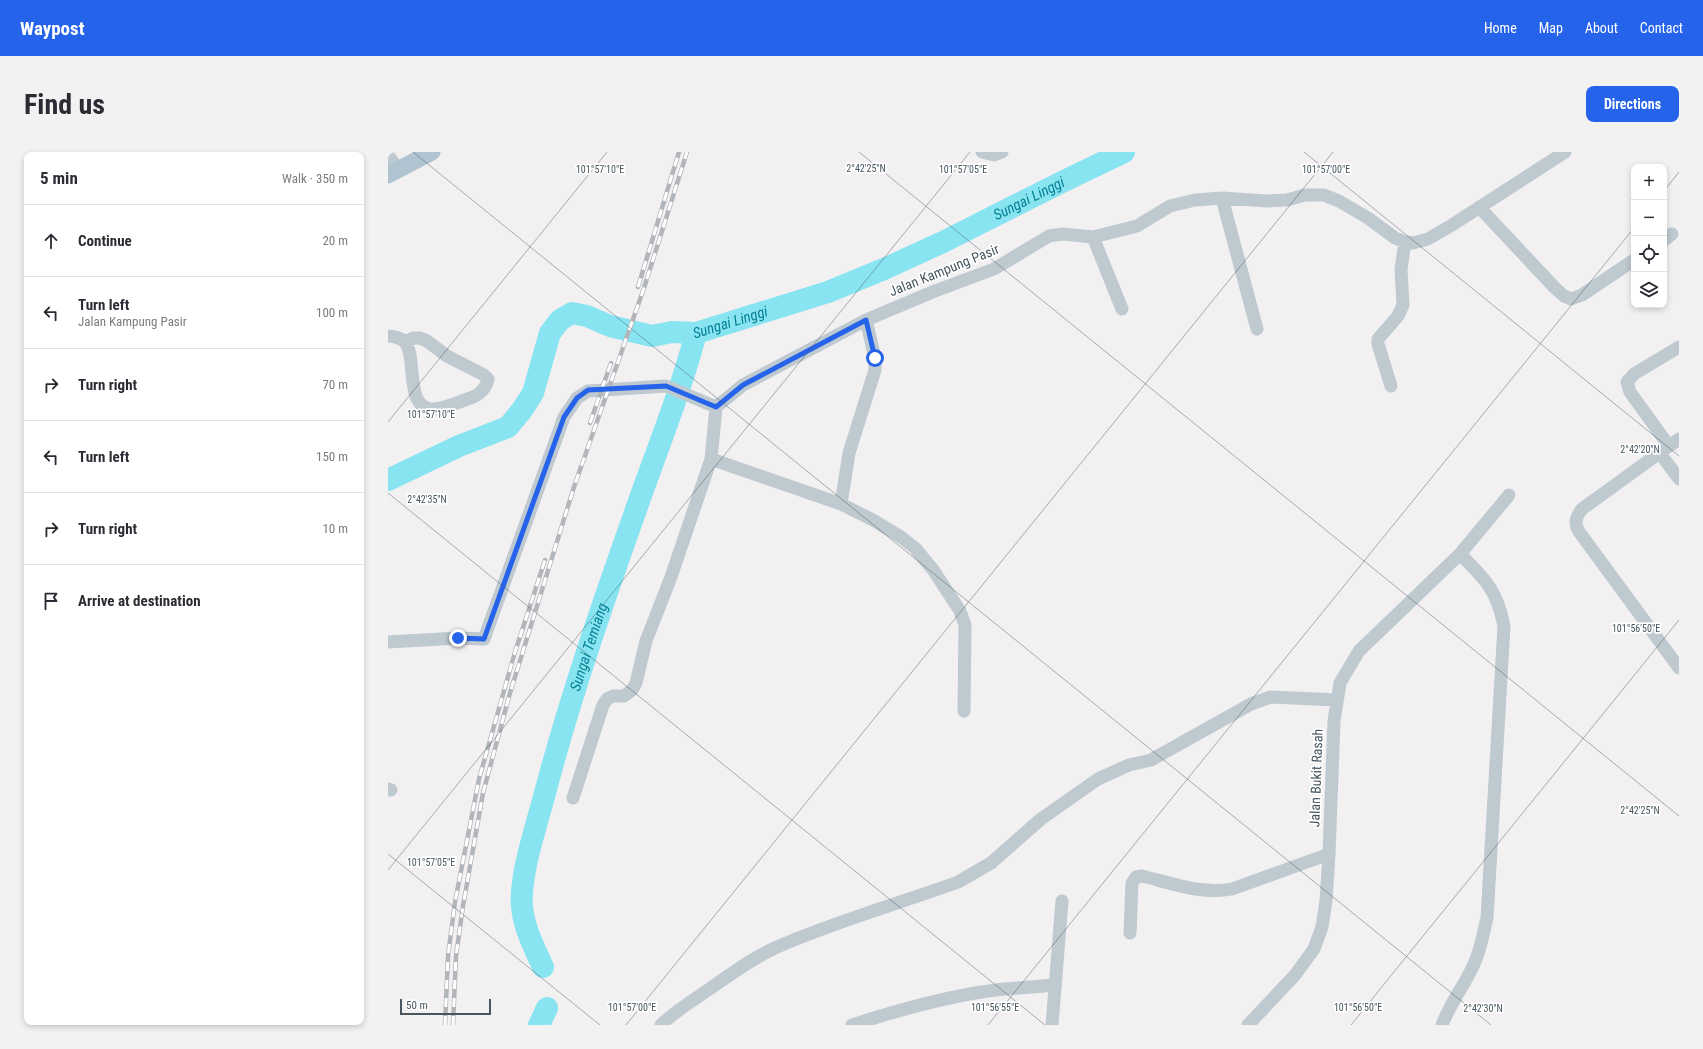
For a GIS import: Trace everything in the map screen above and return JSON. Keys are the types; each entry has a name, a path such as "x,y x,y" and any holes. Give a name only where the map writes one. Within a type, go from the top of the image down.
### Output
{"main road":[{"path":"393,172 432,152"}],"street":[{"path":"982,152 994,155 1002,152"},
{"path":"1391,386 1378,344 1378,339 1398,316 1403,305 1401,269 1405,242 1413,243 1428,239 1565,152"},
{"path":"388,155 393,172"},
{"name":"Jalan Kampung Pasir","path":"716,407 743,385 866,320 935,291 994,269 1050,236 1063,234 1093,236 1137,226 1170,206 1195,200 1222,198 1267,201 1287,200 1305,195 1324,195 1339,201 1368,218 1395,238 1405,242"},
{"path":"1222,198 1257,329"},
{"path":"1479,207 1550,284 1564,296 1572,299 1582,295 1631,262"},
{"path":"1093,236 1122,309"},
{"path":"841,504 849,453 876,370 875,358 866,320"},
{"path":"388,336 398,338 405,342 409,351 414,392 421,404 428,408 434,409 476,396 488,384 488,379 484,375 448,356 427,341 420,338 414,338 405,342"},
{"path":"1679,347 1634,374 1627,382 1630,392 1669,446 1679,478"},
{"path":"388,642 458,638 484,639 564,417 577,398 588,390 666,386 716,407 711,459 671,577 646,641 636,684 632,690 624,696 613,696 607,699 603,705 573,798"},
{"path":"1669,446 1582,509 1576,521 1577,528 1580,533 1679,668"},
{"path":"711,459 841,504 884,527 915,548 934,571 960,611 965,625 964,710"},
{"name":"Jalan Bukit Rasah","path":"1248,1025 1295,976 1314,949 1322,927 1326,901 1329,854 1334,720 1340,683 1359,651 1460,554 1509,495"},
{"path":"1442,1025 1447,1012 1474,965 1480,948 1487,918 1504,626 1494,593 1487,583 1460,554"},
{"path":"661,1025 676,1012 755,958 777,947 831,926 958,882 975,874 991,863 1056,807 1098,779 1129,765 1151,760 1251,704 1271,697 1337,700"},
{"path":"1130,933 1132,883 1136,877 1142,876 1183,887 1220,891 1232,889 1329,854"},
{"path":"1052,1025 1054,985 1062,901"},
{"path":"852,1025 876,1017 954,997 996,990 1054,985"}],"waterway":[{"name":"Sungai Linggi","path":"388,480 459,446 508,427 522,410 533,393 550,333 560,320 572,313 587,316 610,326 652,336 672,332 696,333 828,292 884,269 943,242 1124,152"},
{"name":"Sungai Temiang","path":"543,967 527,930 522,907 523,880 529,850 577,682 639,501 677,396 696,333"},
{"name":"Sungai Temiang","path":"539,1025 547,1008"}],"railway":[{"path":"638,287 679,152"},
{"path":"453,1025 456,956 463,906 483,793 510,693 574,487 644,288 687,152"},
{"path":"590,423 611,363"},
{"path":"445,1025 448,956 455,902 479,779 515,652 545,560"}],"route":[{"path":"458,638 484,639 564,417 577,398 588,390 666,386 716,407 743,385 866,320 875,358"}]}
